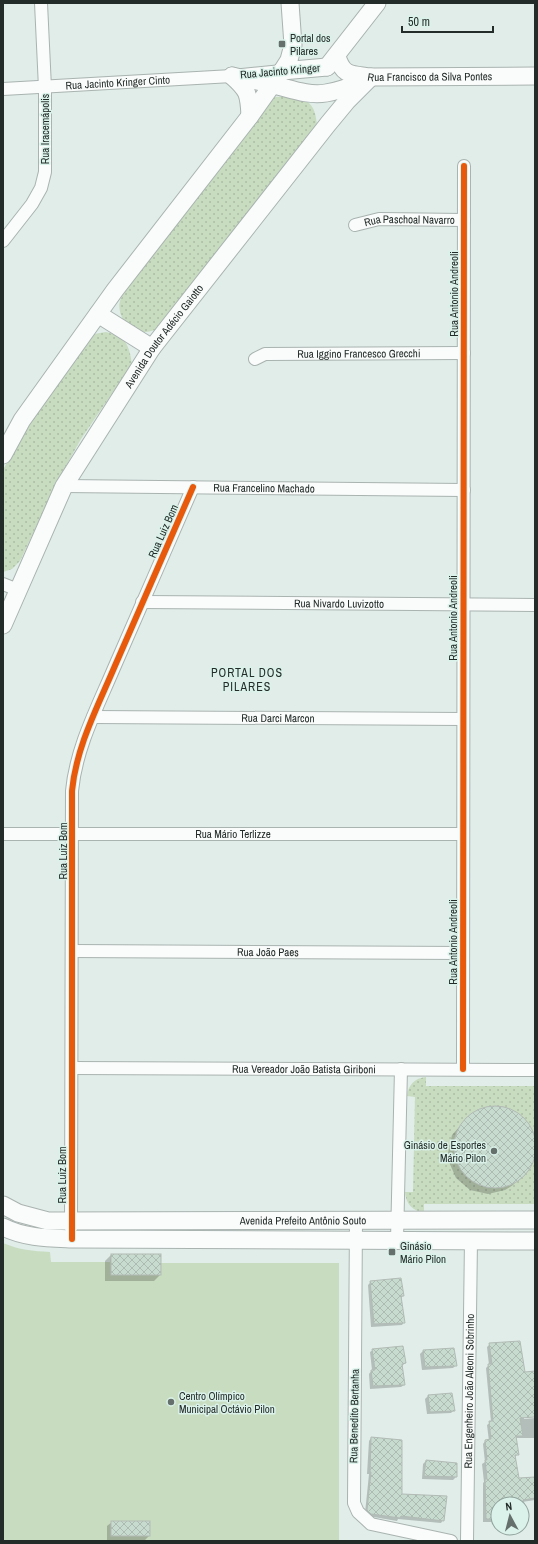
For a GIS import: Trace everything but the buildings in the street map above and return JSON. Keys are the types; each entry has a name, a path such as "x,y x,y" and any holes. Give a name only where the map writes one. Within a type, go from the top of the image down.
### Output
{"street":[{"name":"Rua Iracemápolis","path":"3,241 32,204 42,188 45,172 45,88 41,3"},
{"path":"3,455 22,420 115,290 250,116 289,60 293,45 290,3"},
{"path":"328,124 335,105 337,91 335,76 332,71 332,62 377,3"},
{"name":"Rua Jacinto Kringer","path":"232,76 277,78 332,62"},
{"name":"Rua Francisco da Silva Pontes","path":"332,62 344,71 371,77 535,76"},
{"name":"Rua Jacinto Kringer Cinto","path":"3,89 45,88 232,76"},
{"path":"232,76 244,86 250,103 250,116"},
{"path":"277,78 287,84 292,90 314,94 325,94 337,91 371,77"},
{"name":"Avenida Doutor Adécio Gaiotto","path":"3,625 10,587 64,486 152,348 328,124 371,77"},
{"name":"Rua Antonio Andreoli","path":"462,1069 464,166"},
{"name":"Rua Paschoal Navarro","path":"355,225 380,219 464,220"},
{"path":"98,314 152,348"},
{"name":"Rua Iggino Francesco Grecchi","path":"255,359 265,354 464,353"},
{"name":"Rua Francelino Machado","path":"64,486 464,490"},
{"name":"Rua Luiz Bom","path":"72,1239 72,791 74,772 93,717 193,487"},
{"name":"Rua Nivardo Luvizotto","path":"142,602 535,605"},
{"name":"Rua Darci Marcon","path":"93,717 463,719"},
{"name":"Rua Mário Terlizze","path":"3,834 463,834"},
{"name":"Rua João Paes","path":"72,951 463,953"},
{"name":"Rua Vereador João Batista Giriboni","path":"72,1068 535,1070"},
{"path":"397,1240 401,1069"},
{"path":"3,1206 18,1213 38,1219 48,1221 71,1221"},
{"name":"Rua Benedito Bertanha","path":"356,1220 354,1503 358,1512 371,1524 451,1541"},
{"name":"Avenida Prefeito Antônio Souto","path":"71,1221 535,1220"},
{"path":"3,1227 10,1231 40,1238 72,1239"},
{"name":"Avenida Prefeito Antônio Souto","path":"72,1239 535,1241"},
{"name":"Rua Engenheiro João Aleoni Sobrinho","path":"467,1541 471,1240"}],"green space":[{"path":"289,96 302,99 313,107 317,125 155,330 142,332 130,328 124,322 120,314 119,305 120,300 126,290 275,97"},
{"path":"106,332 118,336 125,342 128,346 132,364 81,439 57,482 20,561 12,569 3,572 3,470 30,419 94,334"},
{"path":"426,1077 426,1086 535,1086 535,1204 424,1204 424,1213 410,1206 405,1192 413,1192 415,1097 407,1096 411,1085 415,1081"},
{"name":"Centro Olímpico Municipal Octávio Pilon","path":"3,1243 20,1249 50,1252 51,1262 110,1262 111,1254 161,1254 161,1263 339,1263 339,1541 3,1541"}],"cycle path":[{"path":"463,1069 464,166"},
{"path":"72,1239 72,791 74,775 94,713 193,487"}],"place":[{"name":"Portal dos Pilares","path":"282,44"},
{"name":"Ginásio de Esportes Mário Pilon","path":"494,1151"},
{"name":"Ginásio Mário Pilon","path":"392,1252"},
{"name":"Centro Olímpico Municipal Octávio Pilon","path":"171,1402"}],"district":[{"name":"PORTAL DOS PILARES","path":"247,680"}]}
